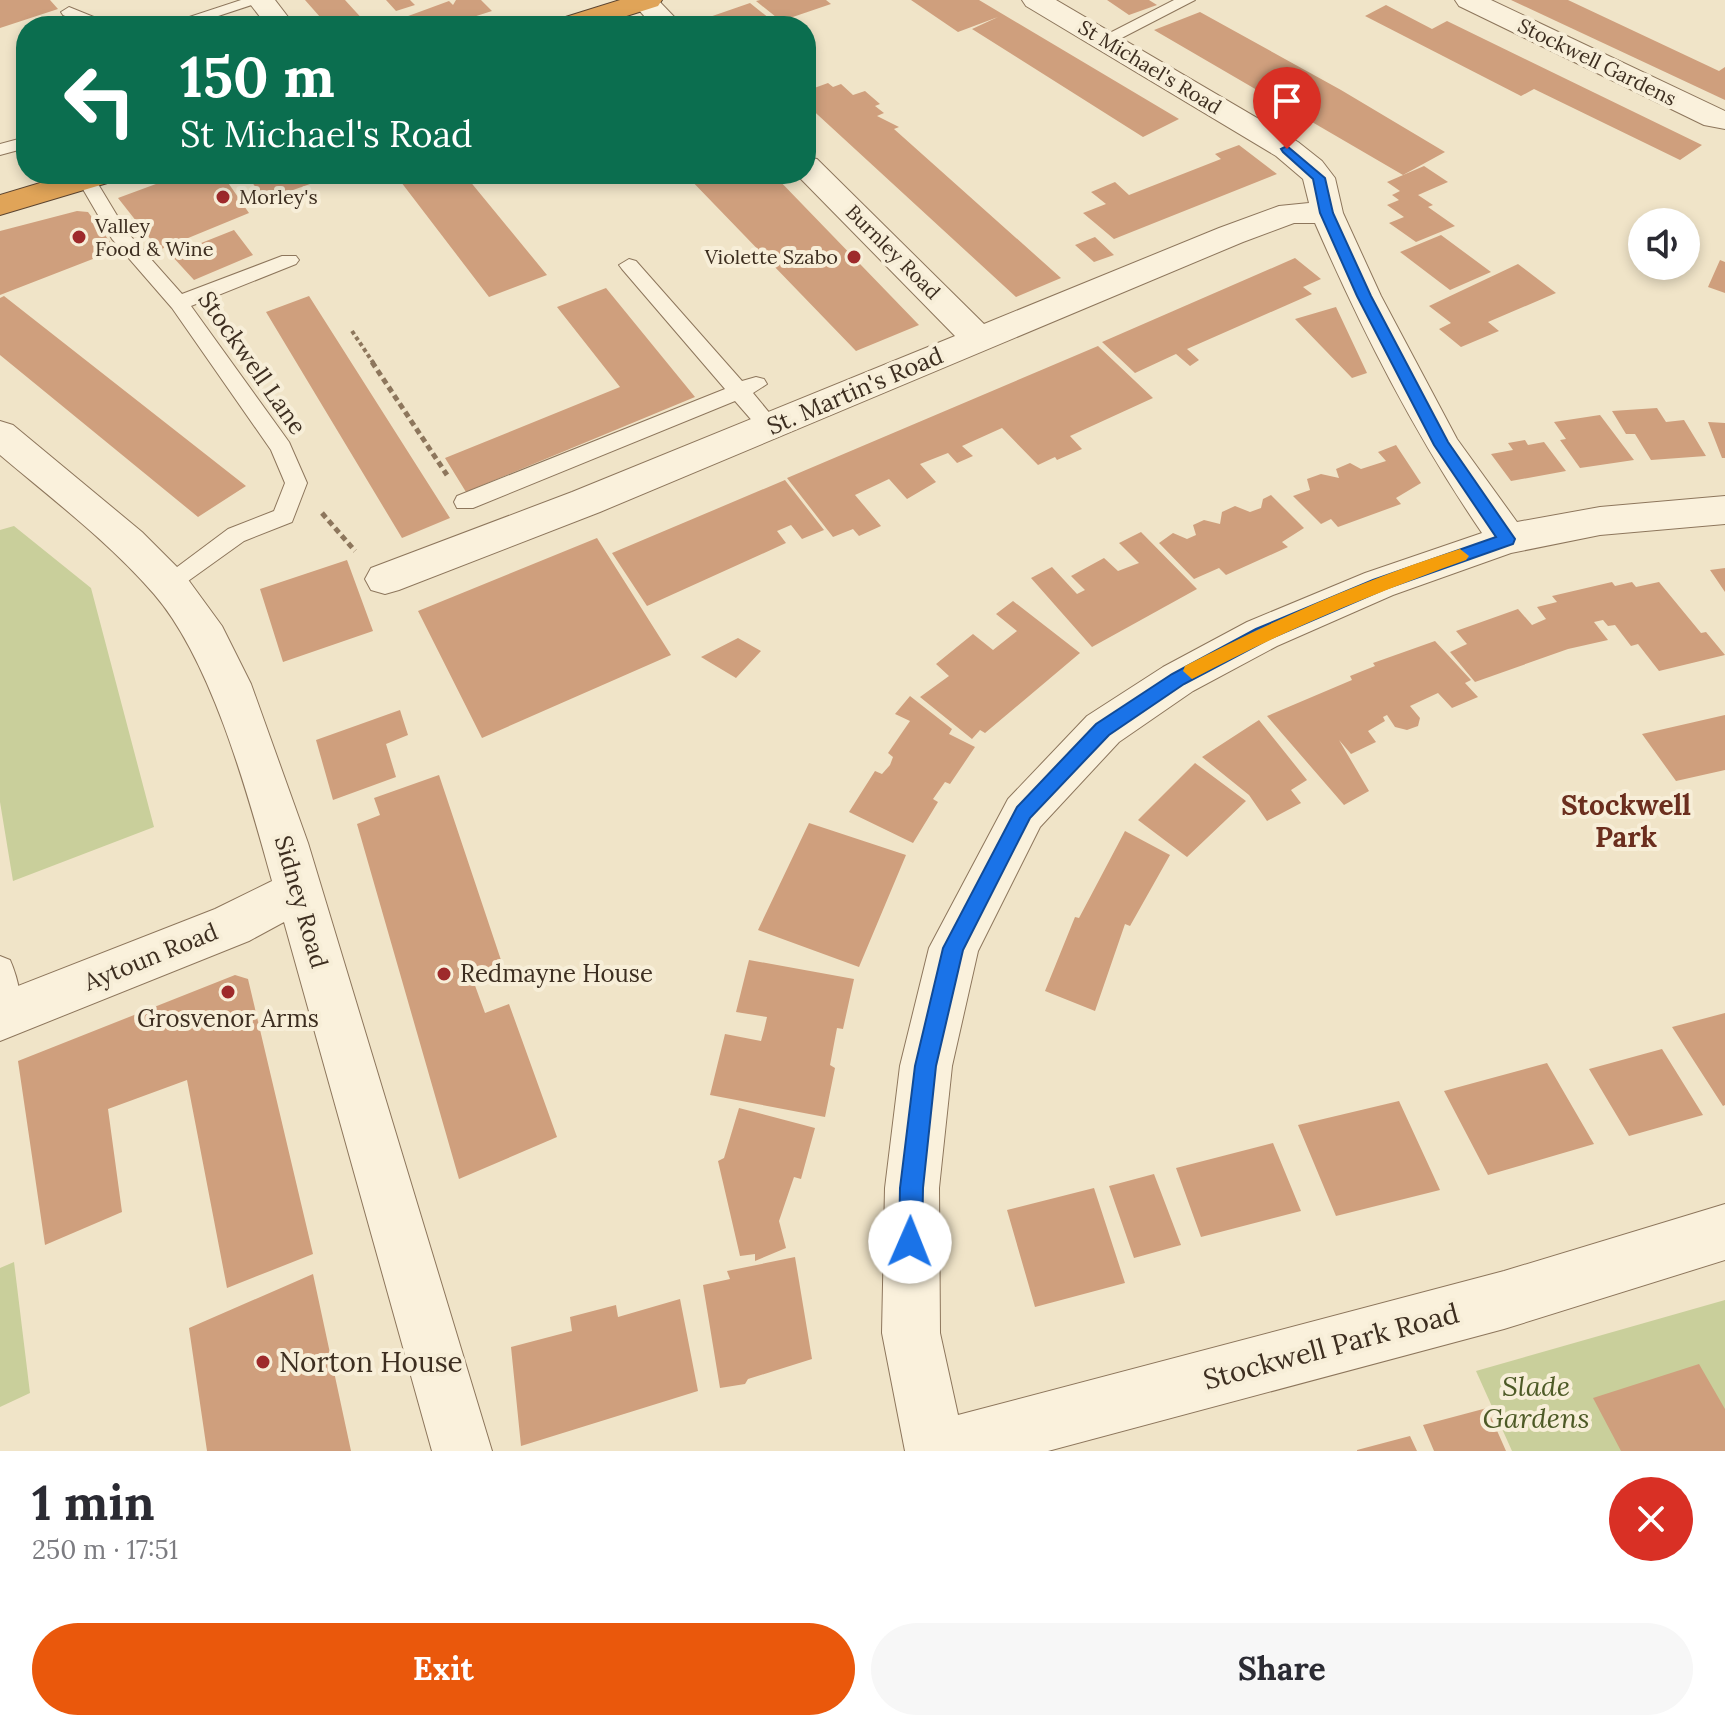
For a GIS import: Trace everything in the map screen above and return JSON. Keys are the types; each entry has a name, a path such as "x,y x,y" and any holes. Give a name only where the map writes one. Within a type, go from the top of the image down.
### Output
{"highway":[{"path":"598,16 646,1"},
{"path":"0,205 70,184"}],"street":[{"path":"260,0 273,16"},
{"name":"St Michael's Road","path":"1036,0 1302,159 1319,178 1327,213 1364,296 1442,445 1507,539"},
{"name":"Stockwell Gardens","path":"1469,0 1715,119 1725,120"},
{"path":"646,1 660,16"},
{"name":"Burnley Road","path":"816,176 979,339"},
{"name":"St. Martin's Road","path":"385,579 770,427 1278,217 1290,213 1327,213"},
{"name":"Sidney Road","path":"0,434 128,542 170,585 207,638 229,684 268,790 420,1298 462,1451"},
{"path":"935,1451 911,1333 912,1188 926,1066 954,948 1024,813 1103,729 1178,679 1262,634 1379,584 1507,539 1600,521 1725,510"},
{"name":"Aytoun Road","path":"2,1001 232,925 298,891"},
{"name":"Stockwell Park Road","path":"935,1451 1504,1300 1725,1232"}],"lane":[{"path":"215,16 260,0"},
{"path":"1104,40 1187,0"},
{"path":"69,12 78,16"},
{"name":"Stockwell Lane","path":"97,184 119,235 179,303 281,448 296,483 292,501"},
{"path":"179,303 289,260"},
{"path":"629,265 748,388 770,427"},
{"path":"465,502 748,388"},
{"path":"170,585 236,535 284,516 292,501"}],"path":[{"path":"352,331 465,502"},
{"path":"292,501 325,514 364,562 385,579"}],"green space":[{"path":"14,526 91,588 154,827 13,881 0,802 0,530"},
{"path":"14,1262 30,1393 0,1407 0,1268"},
{"name":"Slade Gardens","path":"1725,1300 1725,1451 1512,1451 1476,1371"}],"building":[{"path":"0,0 50,0 58,9 37,16 16,16 16,23 0,28"},
{"path":"305,0 345,0 360,16 319,16"},
{"path":"386,0 410,0 415,5 396,11"},
{"path":"456,0 481,0 492,11 476,16 408,16 449,1 453,5"},
{"path":"826,0 831,4 796,16 775,16 756,1"},
{"path":"911,0 979,0 1179,119 1143,137 972,29 998,17 958,32"},
{"path":"1107,0 1149,0 1157,5 1129,15"},
{"path":"1511,0 1568,0 1719,71 1725,67 1725,100"},
{"path":"750,3 766,16 712,16"},
{"path":"1386,5 1432,29 1447,21 1702,145 1680,160 1534,89 1521,96 1365,16"},
{"path":"1200,12 1445,152 1403,175 1154,30"},
{"path":"828,83 833,87 841,84 853,95 865,91 880,104 875,106 884,113 877,116 899,127 894,129 1061,278 1016,297 816,113 816,87"},
{"path":"1239,145 1277,174 1114,239 1083,213 1106,204 1091,192 1115,182 1129,195 1221,159 1215,154"},
{"path":"1424,166 1448,182 1418,195 1433,205 1428,207 1455,226 1416,242 1389,223 1404,217 1387,205 1399,200 1392,195 1400,191 1387,182"},
{"path":"156,184 229,184 249,213 159,250 118,198"},
{"path":"253,184 310,184 265,200"},
{"path":"403,184 472,184 547,275 489,297"},
{"path":"695,184 783,184 919,325 856,351"},
{"path":"77,211 88,212 116,250 0,295 0,231"},
{"path":"234,230 253,255 194,280 171,255"},
{"path":"1441,235 1491,272 1450,290 1400,252"},
{"path":"1095,237 1114,255 1094,262 1075,245"},
{"path":"1295,258 1321,279 1303,287 1312,294 1187,349 1199,360 1190,366 1176,354 1135,373 1102,342"},
{"path":"1720,260 1725,262 1725,293 1708,287"},
{"path":"1518,264 1556,293 1488,322 1499,331 1461,347 1439,329 1451,323 1429,306"},
{"path":"606,288 695,397 466,492 445,458 620,387 557,307"},
{"path":"4,296 246,486 198,517 0,355 0,298"},
{"path":"309,296 450,518 402,538 266,312"},
{"path":"1336,307 1367,373 1352,378 1295,319"},
{"path":"1098,346 1153,398 1070,436 1082,449 1057,460 1055,457 1038,465 1002,428 962,446 973,456 957,463 948,453 920,464 936,482 907,499 889,479 855,495 881,526 859,536 853,529 833,537 787,478"},
{"path":"1657,408 1666,422 1684,420 1706,456 1651,460 1635,434 1626,434 1612,411"},
{"path":"1600,415 1634,460 1580,468 1560,440 1566,439 1554,422"},
{"path":"1708,422 1725,423 1725,458 1722,458"},
{"path":"1525,440 1528,445 1544,442 1566,471 1511,481 1491,454 1513,450 1508,443"},
{"path":"1396,445 1421,483 1396,498 1401,504 1338,527 1331,519 1321,524 1293,496 1310,490 1307,479 1321,474 1339,478 1336,469 1350,463 1361,469 1386,461 1378,452"},
{"path":"785,480 824,530 802,539 791,525 777,531 786,543 647,606 612,553"},
{"path":"1271,495 1304,528 1282,542 1288,547 1226,575 1219,568 1194,579 1159,543 1173,533 1187,539 1196,535 1193,525 1204,520 1220,524 1222,512 1235,506 1250,512 1261,508 1263,499"},
{"path":"1141,532 1197,589 1092,647 1031,578 1052,567 1077,594 1085,590 1071,576 1104,558 1118,571 1139,563 1119,543"},
{"path":"597,538 671,655 482,738 418,611"},
{"path":"347,560 373,631 283,662 260,589"},
{"path":"1725,568 1725,592 1710,570"},
{"path":"1612,582 1615,586 1632,582 1636,587 1659,582 1701,633 1706,632 1725,655 1659,671 1638,644 1631,646 1615,625 1608,626 1603,620 1594,622 1608,640 1568,649 1475,682 1450,652 1467,644 1456,631 1518,609 1532,625 1546,619 1537,607 1557,602 1552,596"},
{"path":"1013,601 1080,653 985,733 980,730 972,739 920,697 949,676 936,664 973,634 993,650 1017,631 996,614"},
{"path":"738,638 761,651 736,678 701,657"},
{"path":"1435,641 1471,680 1465,683 1478,697 1452,708 1438,693 1410,706 1420,718 1418,726 1407,730 1395,727 1387,715 1383,717 1385,721 1368,731 1376,742 1351,754 1339,740 1369,791 1344,805 1267,716 1352,680 1350,676 1375,666 1373,663"},
{"path":"910,696 952,729 949,734 975,747 950,784 945,782 933,799 938,802 913,843 849,812 875,771 882,774 890,765 893,757 888,753 910,721 895,714"},
{"path":"400,710 408,735 386,744 396,777 333,800 316,740"},
{"path":"1725,715 1725,770 1676,781 1642,734"},
{"path":"1259,720 1307,780 1291,790 1301,803 1267,821 1249,795 1202,757"},
{"path":"1195,763 1246,801 1187,857 1138,820"},
{"name":"Redmayne House","path":"439,775 504,969 473,980 485,1013 509,1004 557,1137 459,1179 357,824 380,815 374,798"},
{"path":"809,823 906,855 859,967 758,930"},
{"path":"1125,831 1170,855 1130,926 1125,924 1095,1011 1045,991 1075,917 1079,918"},
{"path":"749,960 854,979 843,1029 837,1028 830,1065 835,1068 825,1117 710,1095 725,1034 761,1041 767,1017 736,1012"},
{"path":"235,975 248,979 313,1254 227,1288 187,1080 108,1109 122,1212 45,1245 18,1061"},
{"path":"1725,1013 1725,1105 1723,1106 1672,1027"},
{"path":"1662,1049 1703,1115 1629,1136 1589,1069"},
{"path":"1547,1063 1594,1144 1488,1175 1444,1091"},
{"path":"1399,1101 1440,1190 1336,1216 1298,1125"},
{"path":"739,1108 815,1128 801,1179 794,1177 779,1221 786,1248 755,1261 755,1254 740,1256 718,1161 724,1158"},
{"path":"1273,1143 1301,1211 1201,1237 1176,1168"},
{"path":"1154,1174 1181,1245 1134,1258 1109,1186"},
{"path":"1094,1188 1125,1283 1035,1307 1007,1210"},
{"path":"795,1257 812,1359 748,1379 745,1384 720,1388 703,1285 730,1279 727,1271"},
{"name":"Norton House","path":"313,1274 351,1451 207,1451 189,1328"},
{"path":"680,1299 698,1391 521,1446 511,1347 572,1331 570,1317 616,1305 618,1317"},
{"path":"1699,1364 1725,1409 1725,1451 1621,1451 1593,1398"},
{"path":"1487,1408 1506,1451 1434,1451 1423,1425"},
{"path":"1410,1436 1417,1451 1357,1451 1357,1450"}],"slow traffic":[{"path":"1192,671 1262,634 1379,584 1460,556"}],"place":[{"name":"Morley's","path":"223,197"},
{"name":"Valley Food & Wine","path":"79,237"},
{"name":"Violette Szabo","path":"854,257"},
{"name":"Redmayne House","path":"444,974"},
{"name":"Grosvenor Arms","path":"228,992"},
{"name":"Norton House","path":"263,1362"}],"district":[{"name":"Stockwell Park","path":"1626,821"}],"route":[{"path":"910,1242 912,1188 926,1066 954,948 1024,813 1103,729 1178,679 1262,634 1379,584 1507,539 1442,445 1364,296 1327,213 1319,178 1302,159 1287,149"}]}
